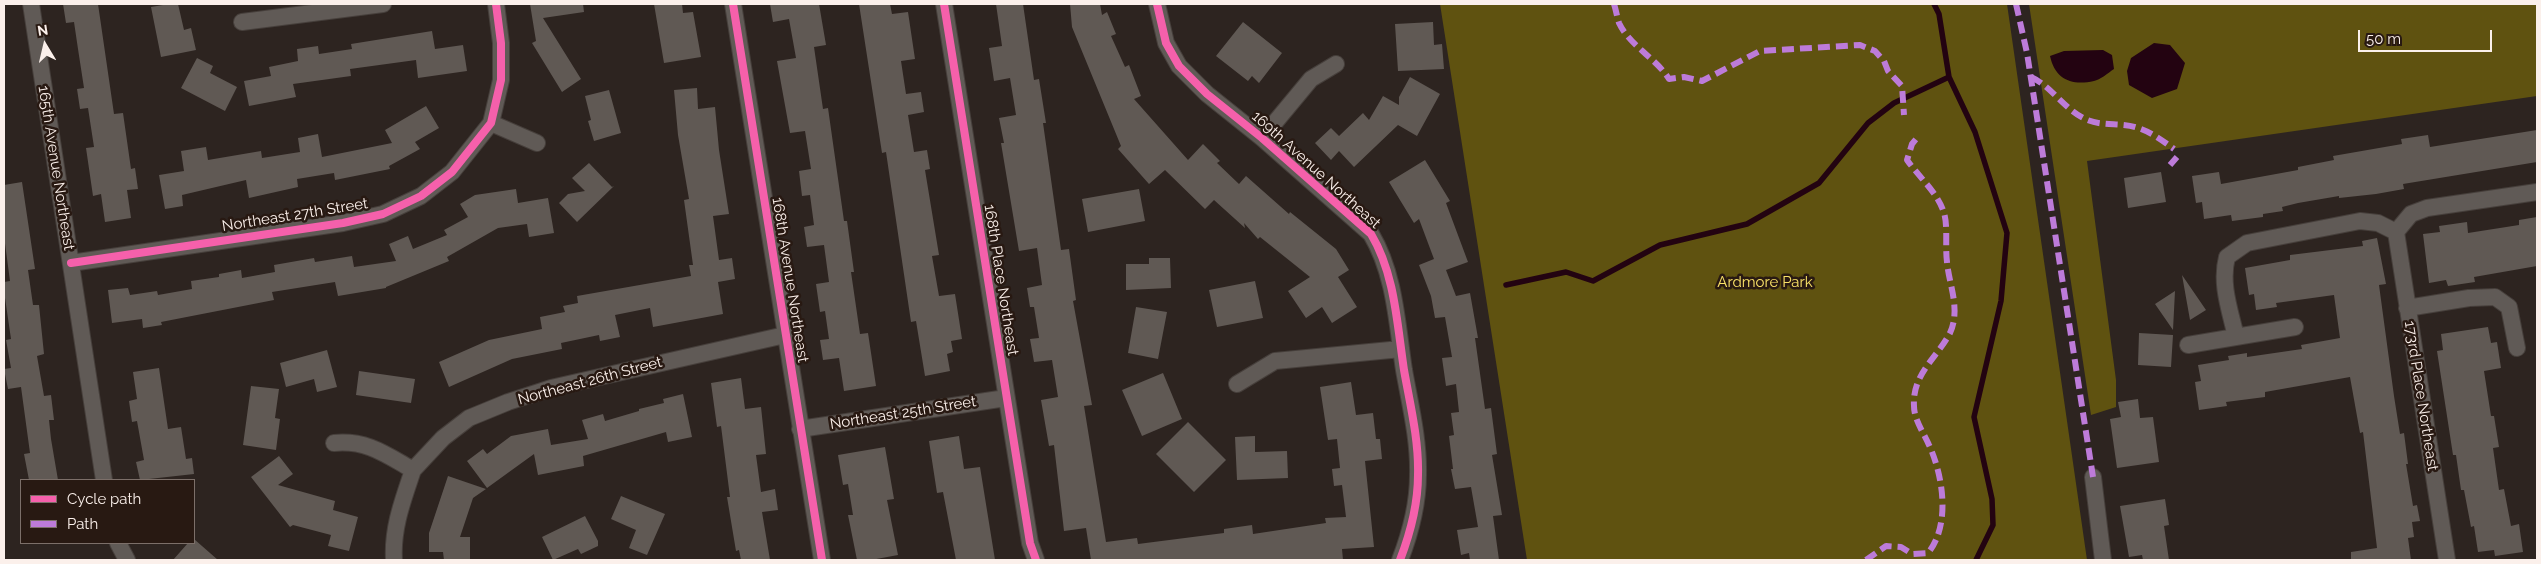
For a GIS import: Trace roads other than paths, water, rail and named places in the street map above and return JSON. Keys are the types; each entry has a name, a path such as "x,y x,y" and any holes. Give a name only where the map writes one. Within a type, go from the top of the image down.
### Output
{"street":[{"name":"165th Avenue Northeast","path":"30,4 104,479"},
{"path":"242,22 383,4"},
{"path":"496,4 501,43 501,80 491,123 537,143"},
{"name":"168th Avenue Northeast","path":"733,4 822,560"},
{"name":"168th Place Northeast","path":"944,4 1006,398 1030,543 1036,560"},
{"name":"169th Avenue Northeast","path":"1157,4 1166,43 1179,66 1207,94 1262,138 1371,234 1382,252 1389,278 1416,438 1418,476 1412,521 1400,560"},
{"path":"1262,138 1311,78 1336,64"},
{"name":"Northeast 27th Street","path":"70,263 343,223 383,214 421,196 452,172 491,123"},
{"path":"2236,337 2224,280 2227,257 2235,249 2247,243 2360,221 2378,223 2396,232 2411,214 2427,208 2537,192"},
{"name":"173rd Place Northeast","path":"2396,232 2447,560"},
{"path":"2408,308 2469,298 2495,297 2509,307 2517,348"},
{"path":"2188,345 2295,327"},
{"name":"Northeast 26th Street","path":"413,470 442,438 469,418 508,402 551,388 785,335"},
{"path":"1237,384 1274,361 1401,349"},
{"name":"Northeast 25th Street","path":"800,429 1006,398"},
{"path":"334,443 350,442 372,446 413,470 398,514 392,542 394,560"},
{"path":"2093,477 2103,560"},
{"path":"119,544 127,560"}],"waterway":[{"path":"1506,285 1566,272 1593,281 1660,245 1747,224 1819,183 1868,123 1894,103 1949,77 1939,14 1934,4"},
{"path":"1949,77 1975,132 2007,233 2001,301 1974,417 1992,499 1993,525 1976,560"}],"park label":[{"name":"Ardmore Park","path":"1765,282"}]}
